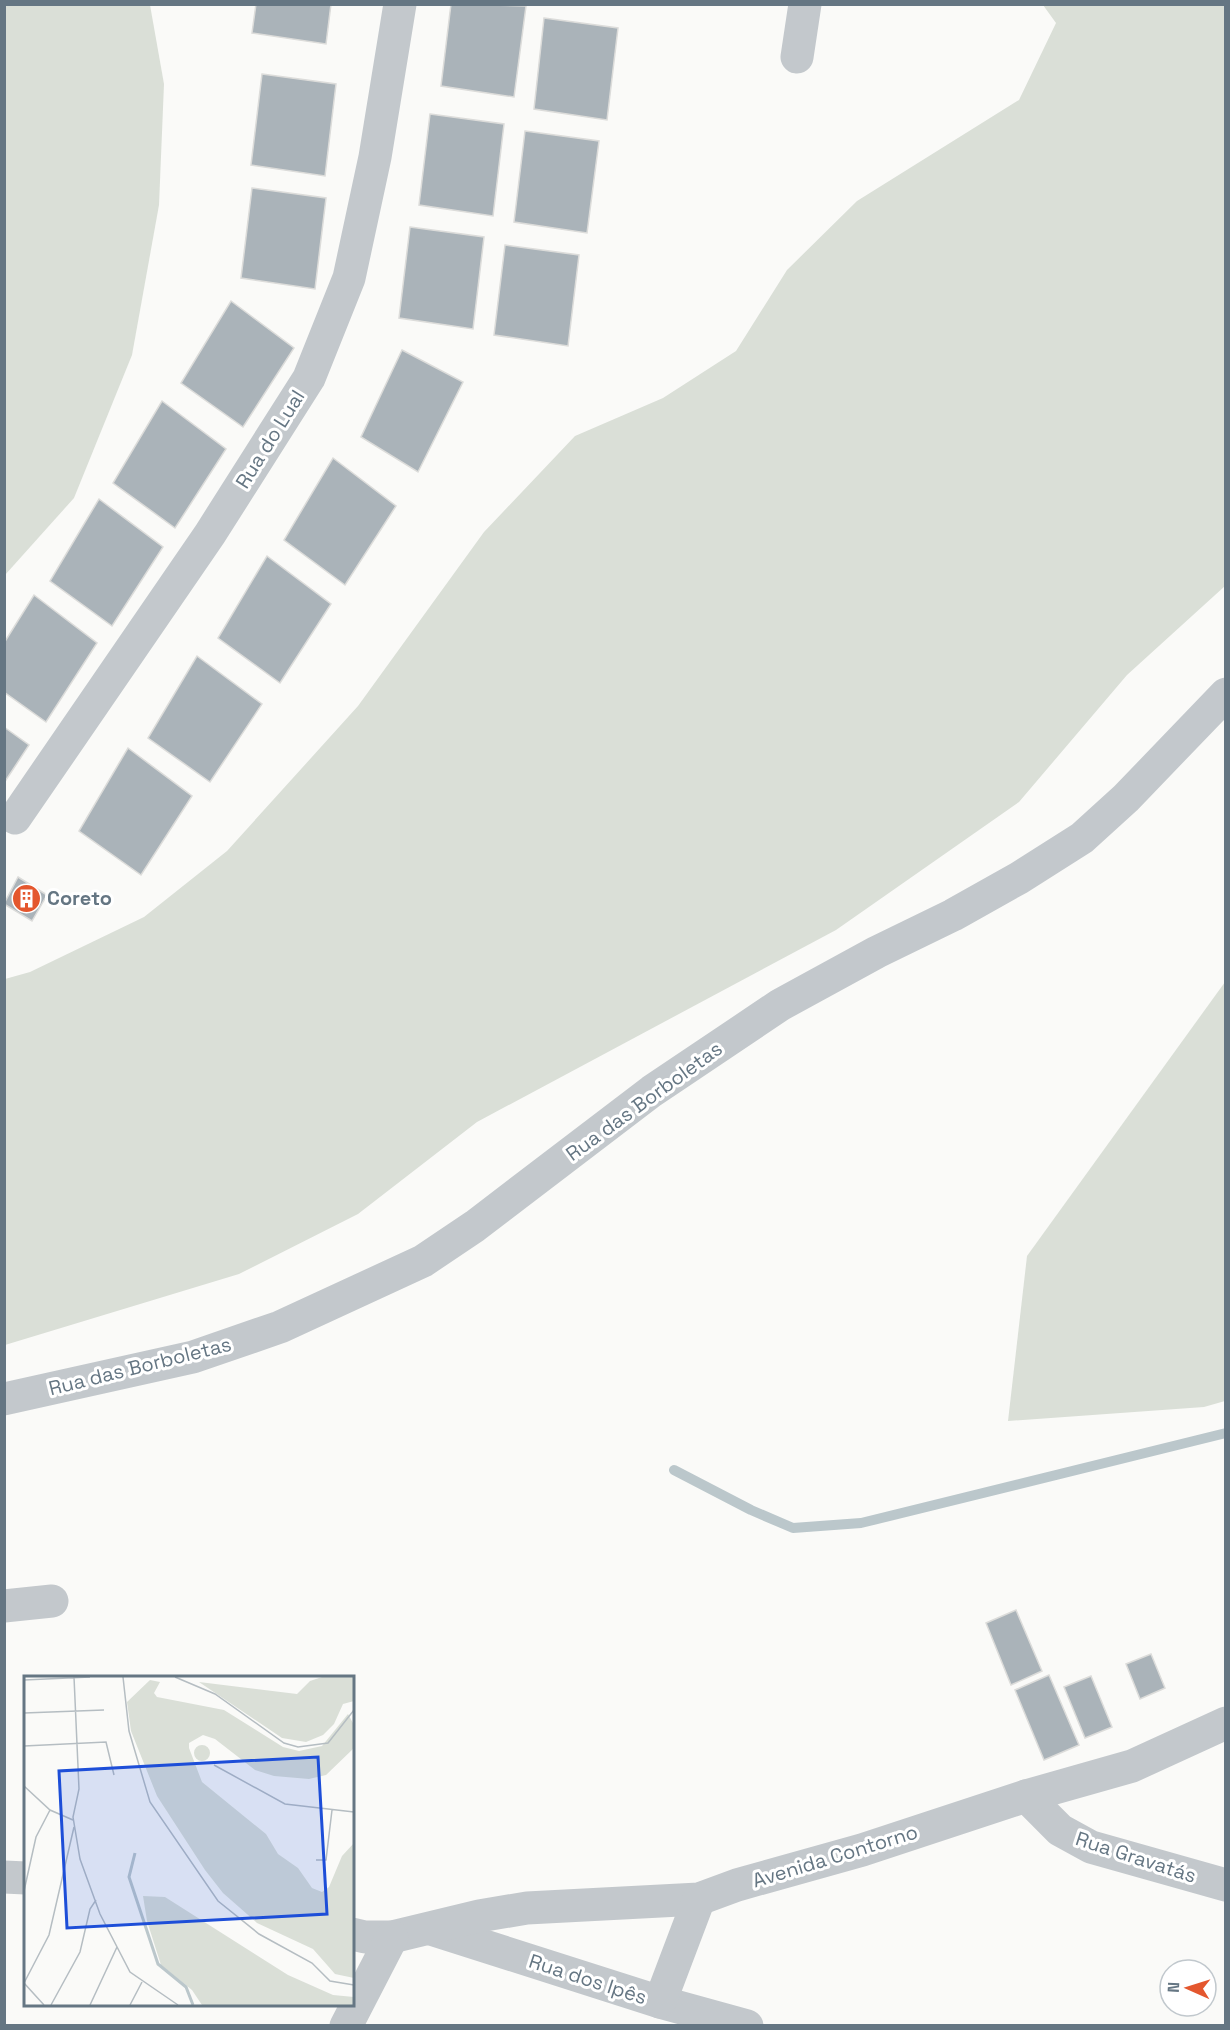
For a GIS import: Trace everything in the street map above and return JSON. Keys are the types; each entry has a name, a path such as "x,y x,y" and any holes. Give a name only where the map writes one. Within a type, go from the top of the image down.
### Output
{"street":[{"name":"Rua do Lual","path":"15,818 210,534 309,378 349,278 375,157 400,4"},
{"path":"797,57 805,4"},
{"name":"Rua das Borboletas","path":"4,1399 193,1357 280,1327 423,1262 475,1226 652,1091 780,1005 877,952 953,915 1019,878 1082,838 1189,735 1226,694"},
{"path":"4,1606 52,1601"},
{"name":"Avenida Contorno","path":"354,1934 392,1937 479,1916 527,1908 699,1899 737,1885 862,1850 1026,1796 1132,1767 1226,1723"},
{"name":"Rua Gravatás","path":"1026,1796 1060,1830 1091,1847 1226,1885"},
{"path":"4,1877 24,1878"},
{"path":"660,2002 699,1899"},
{"name":"Rua dos Ipês","path":"431,1929 660,2002 747,2025"},
{"path":"346,2025 392,1937"}],"shaded area":[{"path":"5,4 150,5 164,84 159,205 132,355 74,498 5,575"},
{"path":"1043,5 1225,5 1225,586 1127,675 1019,802 836,930 477,1122 358,1214 239,1274 5,1345 5,979 30,972 144,917 227,851 358,706 484,532 575,436 663,398 736,351 787,270 857,201 1019,100 1056,23"},
{"path":"1225,982 1225,1401 1204,1407 1008,1421 1027,1256"}],"building":[{"path":"256,4 331,4 326,44 252,33"},
{"path":"451,4 526,6 514,97 441,86"},
{"path":"544,18 618,28 607,120 534,109"},
{"path":"262,74 336,84 325,176 251,165"},
{"path":"430,114 504,124 493,216 419,205"},
{"path":"525,131 599,141 587,233 514,222"},
{"path":"252,188 326,198 315,289 241,278"},
{"path":"410,227 484,237 473,329 399,318"},
{"path":"505,245 579,255 568,346 494,335"},
{"path":"231,301 294,348 243,427 181,383"},
{"path":"402,350 463,382 418,472 361,437"},
{"path":"162,401 226,449 175,528 113,483"},
{"path":"333,458 396,506 345,585 284,540"},
{"path":"99,499 163,547 112,626 50,581"},
{"path":"267,556 331,604 280,683 218,638"},
{"path":"34,595 97,643 46,722 4,692 4,643"},
{"path":"197,656 262,704 210,782 148,738"},
{"path":"4,727 29,745 4,783"},
{"path":"128,748 192,796 141,875 79,831"},
{"name":"Coreto","path":"18,877 47,895 32,921 4,904"},
{"path":"1016,1610 1042,1671 1011,1685 986,1623"},
{"path":"1151,1654 1165,1688 1140,1699 1126,1664"},
{"path":"1049,1675 1079,1745 1044,1760 1015,1690"},
{"path":"1091,1676 1112,1727 1085,1738 1064,1687"}],"waterway":[{"path":"674,1470 751,1510 793,1528 861,1523 1226,1433"}],"place":[{"name":"Coreto","path":"26,898"}]}
